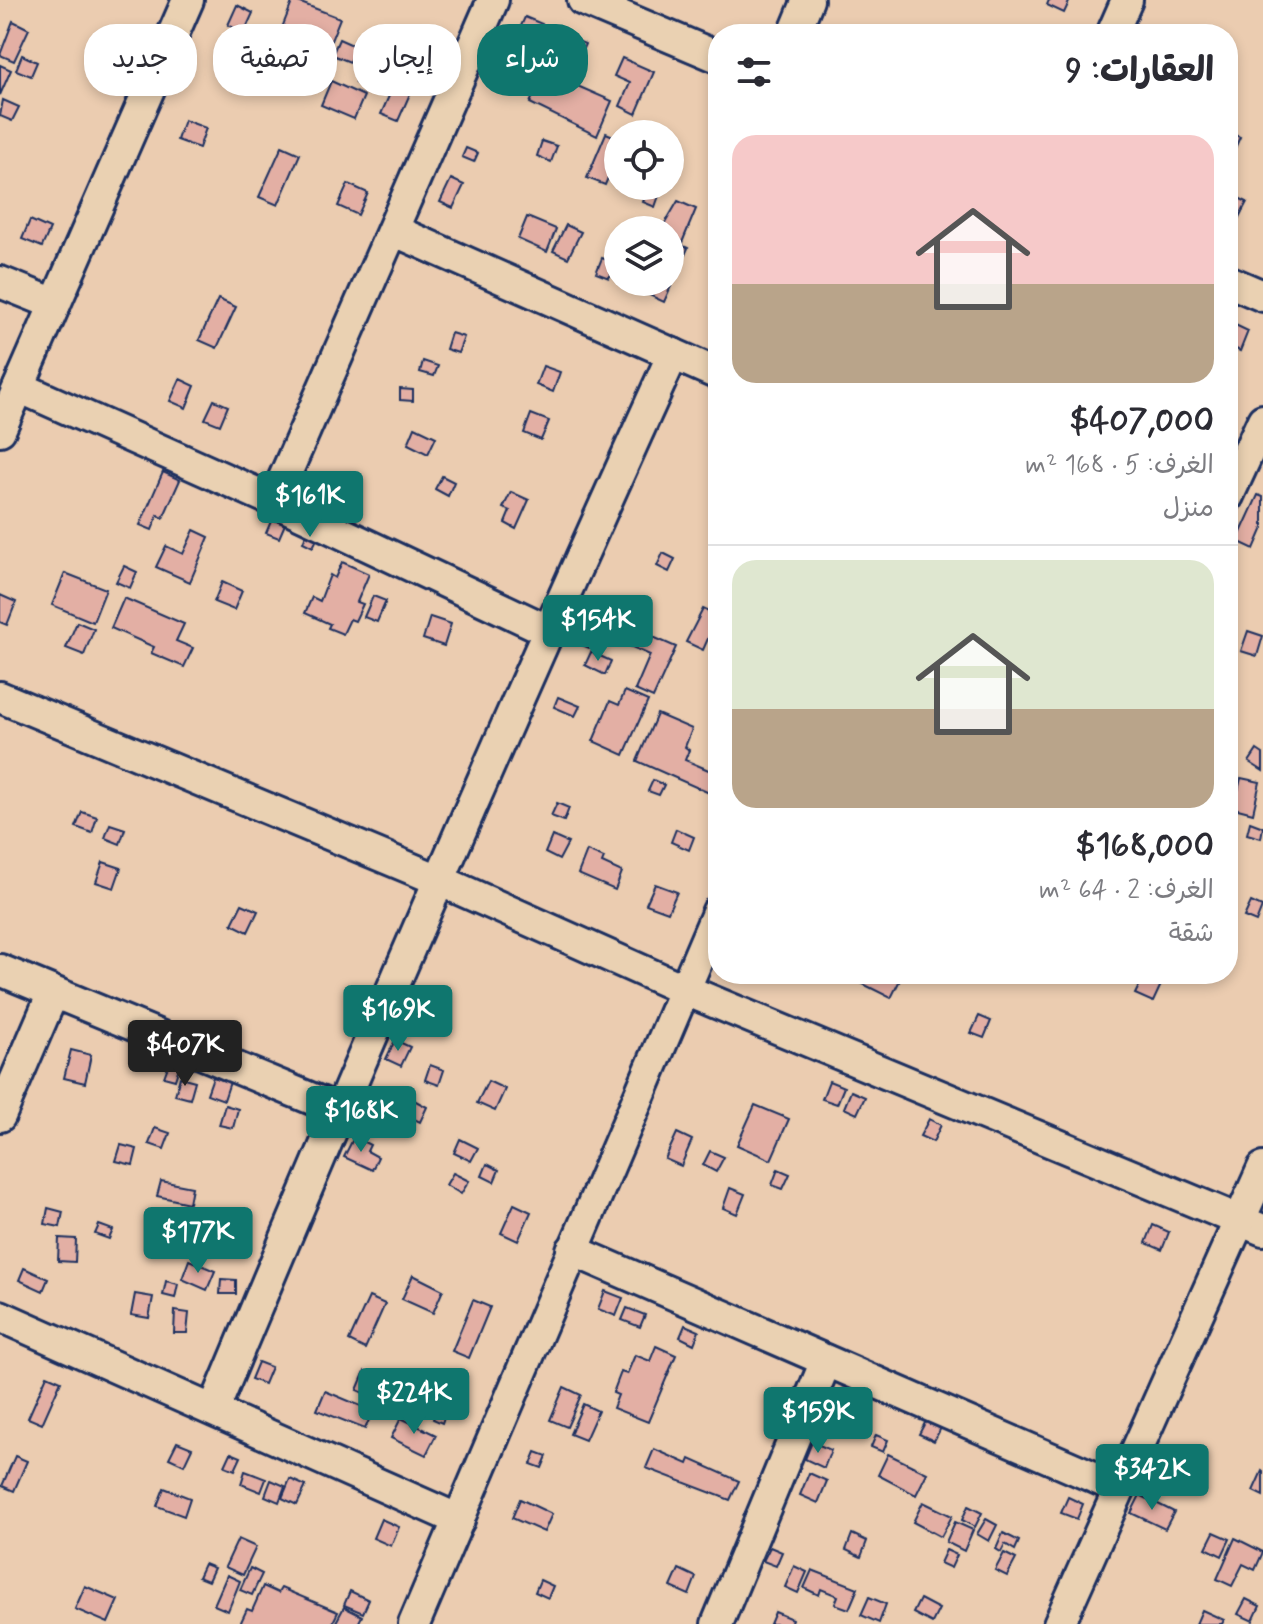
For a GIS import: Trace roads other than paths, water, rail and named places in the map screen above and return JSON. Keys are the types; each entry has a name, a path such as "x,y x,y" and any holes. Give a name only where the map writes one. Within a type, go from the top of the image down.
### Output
{"street":[{"path":"0,430 188,0"},
{"path":"274,501 493,0"},
{"path":"583,0 708,53"},
{"path":"798,24 808,0"},
{"path":"1116,24 1127,0"},
{"path":"393,230 708,370"},
{"path":"0,282 55,304"},
{"path":"1238,285 1263,296"},
{"path":"214,1409 339,1110 547,630 673,354"},
{"path":"19,387 274,501 547,630"},
{"path":"1238,474 1263,420"},
{"path":"0,697 439,880 683,989 1251,1225"},
{"path":"414,1624 708,933"},
{"path":"0,970 339,1110"},
{"path":"0,1116 53,993"},
{"path":"1059,1624 1119,1488 1251,1225 1263,1168"},
{"path":"572,1250 1119,1488"},
{"path":"0,1316 459,1520"},
{"path":"717,1624 826,1361"}]}
